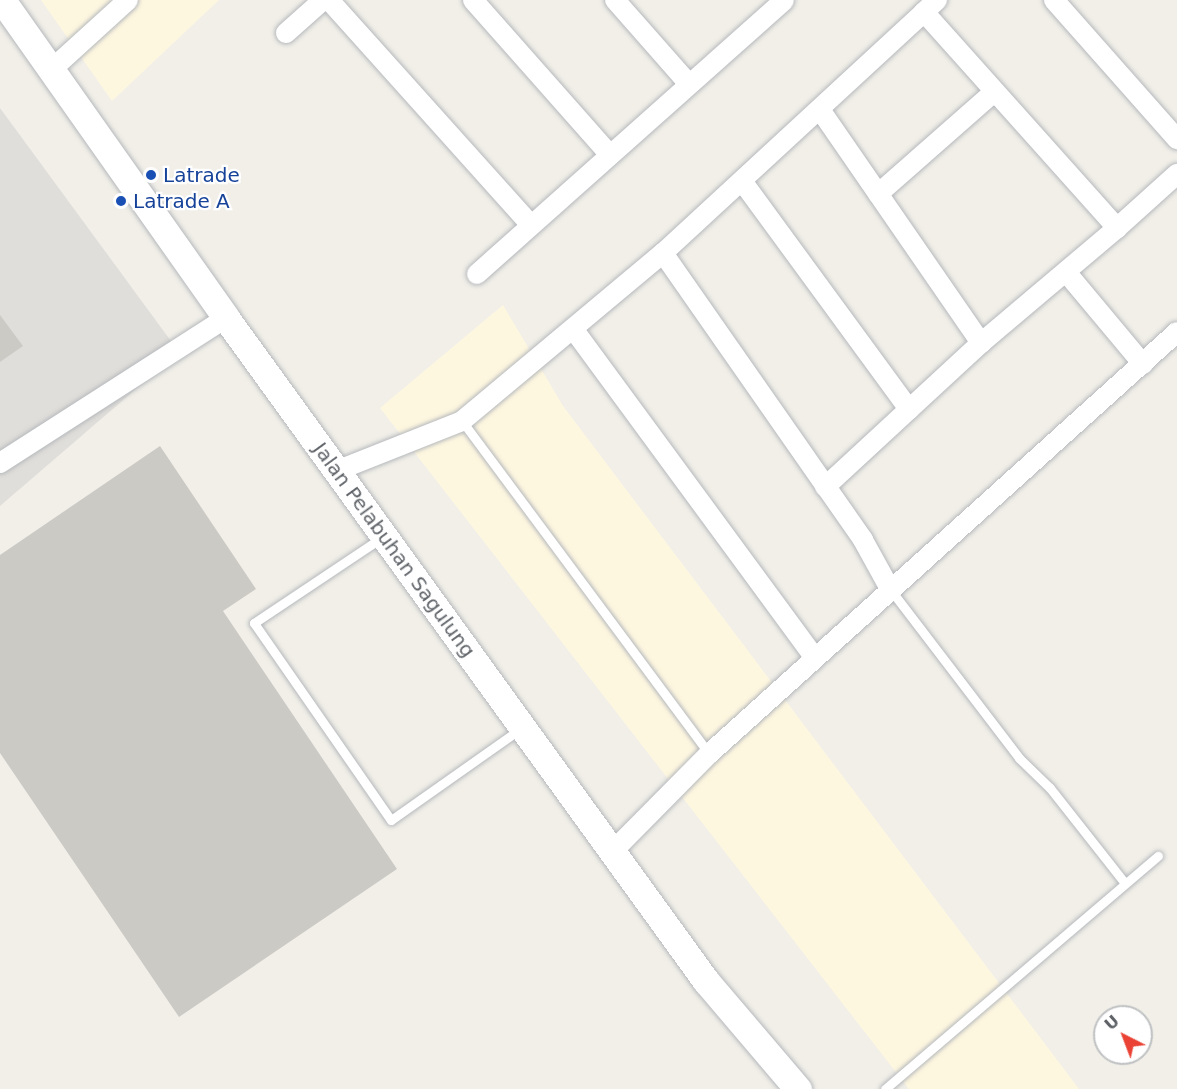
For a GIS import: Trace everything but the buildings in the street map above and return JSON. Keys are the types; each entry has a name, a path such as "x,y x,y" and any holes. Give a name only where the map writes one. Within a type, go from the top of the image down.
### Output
{"street":[{"name":"Jalan Pelabuhan Sagulung","path":"2,0 226,318 706,981 798,1089"},
{"path":"51,70 128,0"},
{"path":"286,33 323,0"},
{"path":"329,0 531,225"},
{"path":"473,0 610,154"},
{"path":"615,0 689,84"},
{"path":"477,274 784,0"},
{"path":"1054,0 1177,139"},
{"path":"336,471 462,421 574,330 663,253 821,111 931,6 994,92 1117,228"},
{"path":"878,194 994,92"},
{"path":"821,111 981,344"},
{"path":"825,487 981,344 1177,174"},
{"path":"742,181 909,409"},
{"path":"663,253 863,540 890,589"},
{"path":"1066,272 1143,364"},
{"path":"0,463 226,318"},
{"path":"574,330 815,658"},
{"path":"612,852 710,754 890,589 973,519 1177,332"}],"lane":[{"path":"462,421 710,754"},
{"path":"385,535 255,623 391,820 522,727"},
{"path":"890,589 1019,758 1050,788 1124,882"},
{"path":"885,1089 1124,882 1158,856"}],"shaded area":[{"path":"41,0 219,0 112,101"},
{"path":"0,108 179,352 0,506"},
{"path":"503,305 563,406 1079,1089 909,1089 380,408"}],"place":[{"name":"Latrade","path":"151,175"},
{"name":"Latrade A","path":"121,201"}]}
